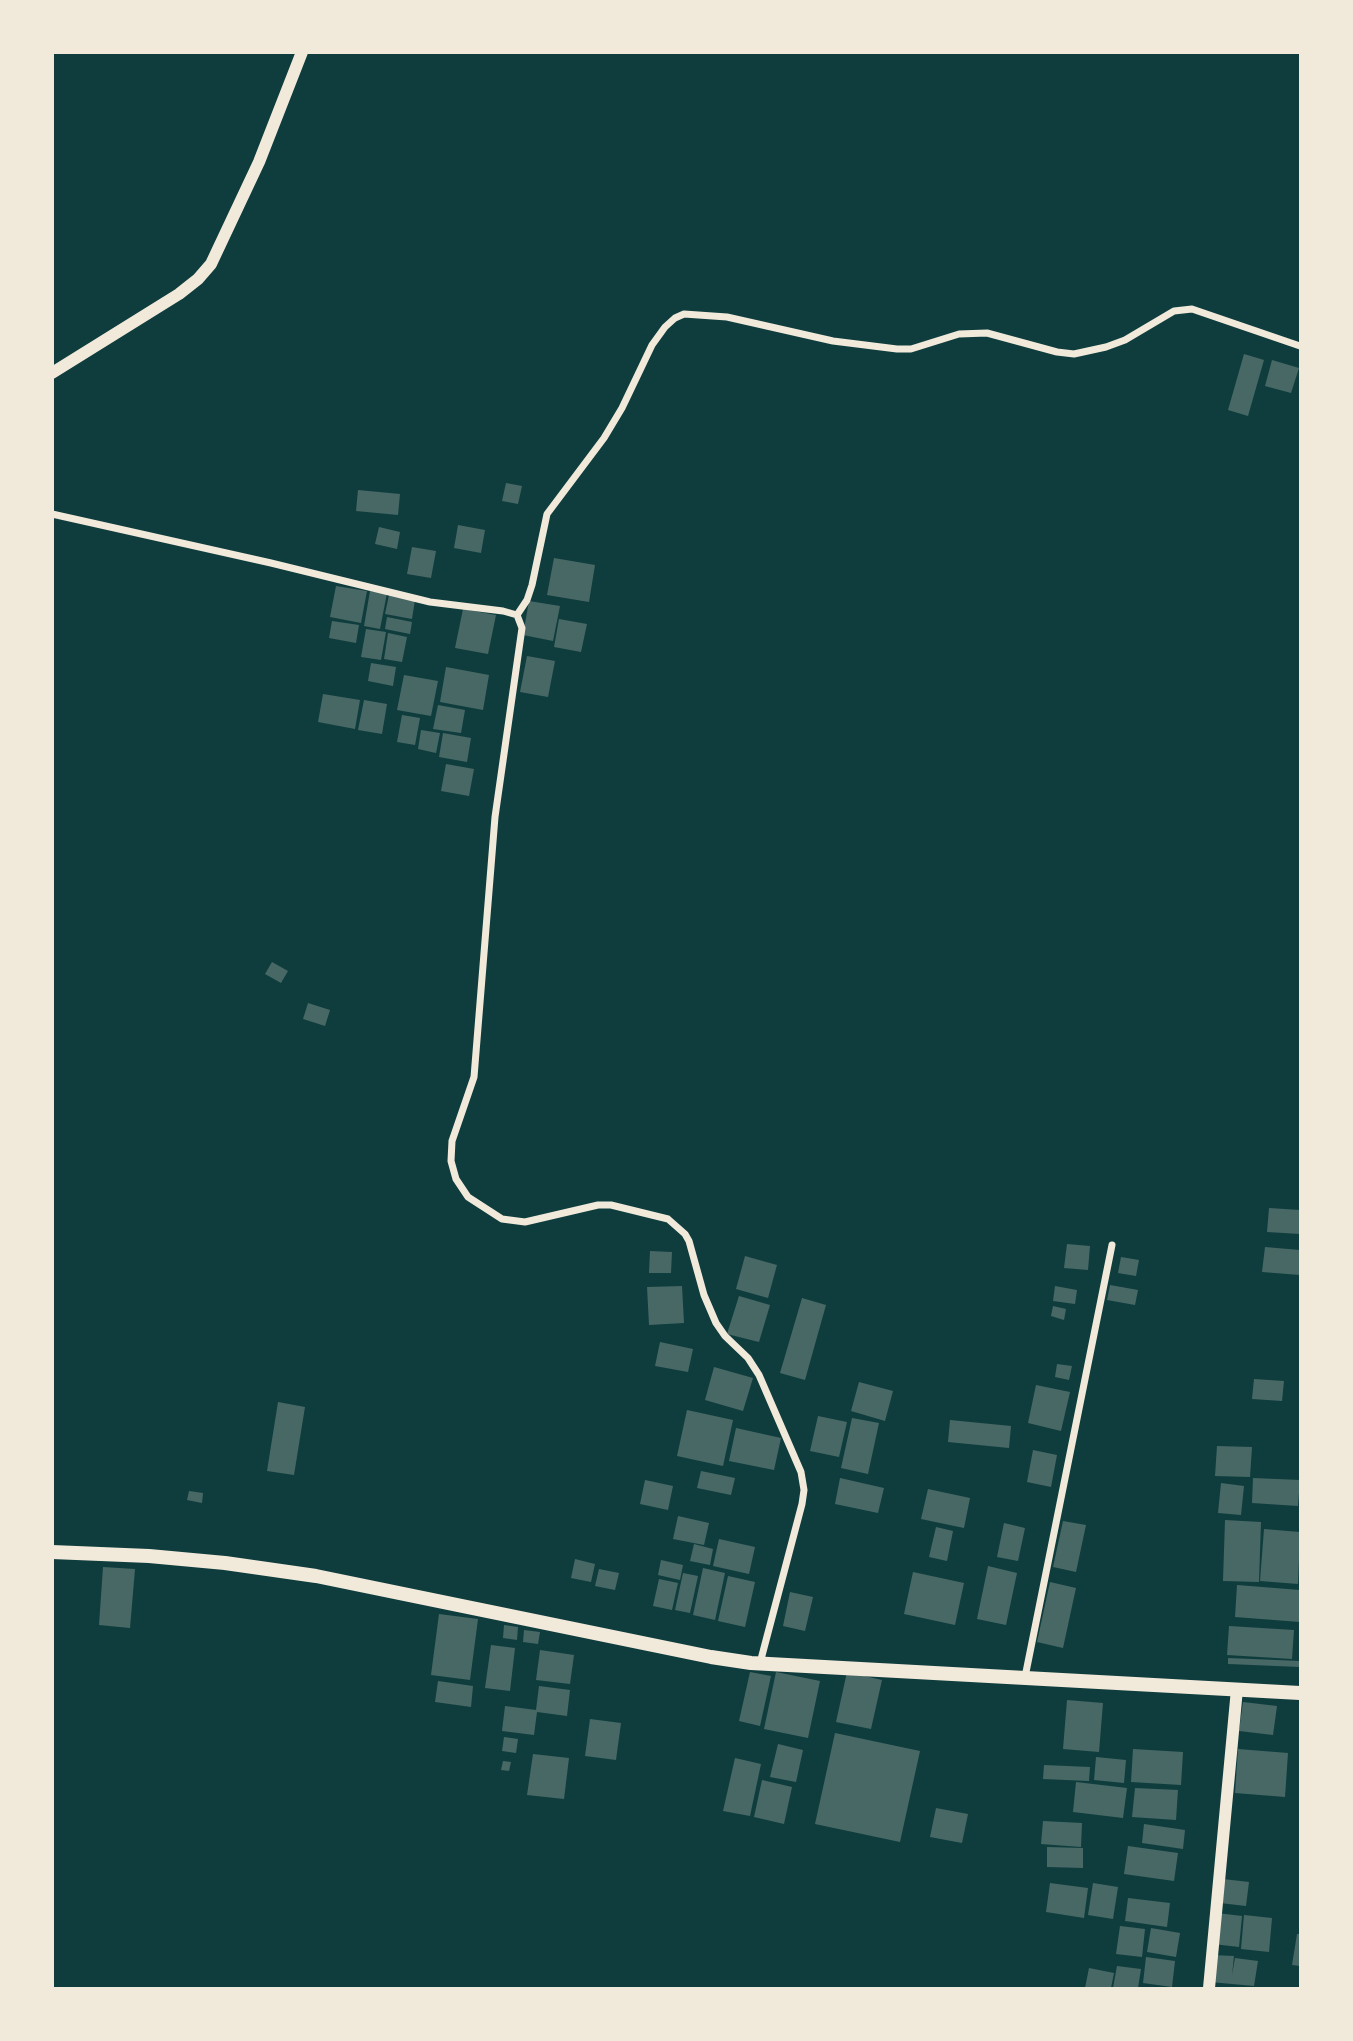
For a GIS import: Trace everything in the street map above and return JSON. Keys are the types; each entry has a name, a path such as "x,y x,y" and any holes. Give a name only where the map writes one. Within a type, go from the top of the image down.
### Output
{"main road":[{"path":"52,1552 149,1556 316,1576 711,1657 760,1663 1300,1693"}],"street":[{"path":"52,373 179,294 211,264 259,162 302,52"},
{"path":"517,615 527,600 532,585 547,514 604,438 622,408 652,345 665,327 684,314 727,317 833,341 897,349 911,349 959,334 987,333 1074,354 1107,347 1125,340 1174,311 1192,309 1300,346"},
{"path":"52,514 430,602 517,615"},
{"path":"517,615 522,628 495,817 474,1077 452,1141 451,1161 456,1179 468,1197 502,1219 525,1222 598,1205 611,1205 668,1219 685,1234 704,1295 716,1323 725,1336 748,1357 759,1375 797,1461 804,1490 760,1663"},
{"path":"1025,1678 1112,1245"},
{"path":"1209,1989 1237,1689"}],"building":[{"path":"1244,354 1264,360 1248,416 1228,410"},
{"path":"1272,360 1299,368 1291,393 1265,386"},
{"path":"506,483 522,486 518,504 502,501"},
{"path":"358,490 400,494 398,515 356,511"},
{"path":"458,525 485,530 481,553 454,548"},
{"path":"379,527 400,532 397,549 375,544"},
{"path":"412,547 436,551 431,578 407,574"},
{"path":"554,558 595,565 589,602 547,595"},
{"path":"336,586 367,591 361,623 330,617"},
{"path":"370,591 387,593 380,629 364,626"},
{"path":"389,595 415,600 412,619 385,614"},
{"path":"529,601 560,606 553,641 523,635"},
{"path":"463,609 496,615 488,654 455,648"},
{"path":"387,617 412,622 410,634 385,629"},
{"path":"559,619 587,624 581,652 554,647"},
{"path":"332,621 359,625 356,643 329,638"},
{"path":"366,629 386,632 381,660 361,657"},
{"path":"388,633 407,637 402,662 384,659"},
{"path":"527,656 555,661 548,697 520,692"},
{"path":"371,663 396,667 393,686 368,681"},
{"path":"446,667 489,675 483,710 440,702"},
{"path":"404,675 438,681 431,716 397,710"},
{"path":"323,694 360,700 355,729 318,722"},
{"path":"364,700 387,704 382,734 358,730"},
{"path":"438,705 465,710 461,733 433,729"},
{"path":"402,715 420,718 415,745 397,742"},
{"path":"421,730 440,733 436,753 418,749"},
{"path":"443,733 471,738 467,762 439,757"},
{"path":"446,764 474,769 469,796 441,791"},
{"path":"272,962 288,971 281,983 265,974"},
{"path":"308,1003 330,1010 325,1026 303,1019"},
{"path":"1269,1208 1300,1210 1300,1234 1267,1232"},
{"path":"1067,1244 1090,1246 1088,1270 1064,1268"},
{"path":"1265,1247 1300,1250 1300,1275 1262,1272"},
{"path":"650,1251 672,1252 671,1273 649,1273"},
{"path":"745,1256 777,1265 768,1298 736,1289"},
{"path":"1121,1257 1139,1260 1136,1276 1118,1273"},
{"path":"1110,1285 1138,1290 1135,1305 1107,1300"},
{"path":"682,1286 684,1323 649,1325 647,1287"},
{"path":"1055,1286 1077,1290 1075,1304 1053,1301"},
{"path":"739,1296 770,1305 759,1342 727,1334"},
{"path":"802,1298 826,1305 805,1380 780,1373"},
{"path":"1053,1306 1066,1309 1064,1320 1051,1316"},
{"path":"660,1342 693,1349 688,1372 655,1366"},
{"path":"1057,1364 1072,1366 1069,1380 1055,1377"},
{"path":"714,1367 753,1378 743,1411 705,1400"},
{"path":"1254,1379 1284,1381 1282,1401 1252,1399"},
{"path":"859,1382 893,1391 885,1421 851,1411"},
{"path":"1036,1385 1070,1392 1061,1431 1028,1423"},
{"path":"278,1402 305,1407 294,1475 267,1471"},
{"path":"687,1410 733,1420 723,1466 677,1456"},
{"path":"818,1416 847,1422 839,1457 810,1451"},
{"path":"852,1418 879,1423 868,1474 841,1468"},
{"path":"950,1420 1011,1426 1009,1448 948,1442"},
{"path":"736,1428 781,1438 774,1470 729,1461"},
{"path":"1217,1446 1252,1447 1250,1477 1215,1476"},
{"path":"1033,1450 1057,1455 1051,1487 1027,1482"},
{"path":"701,1471 735,1478 731,1495 697,1488"},
{"path":"840,1478 884,1488 878,1513 835,1504"},
{"path":"1253,1478 1300,1480 1298,1506 1252,1503"},
{"path":"645,1480 673,1486 668,1510 640,1504"},
{"path":"1221,1483 1244,1486 1241,1515 1218,1513"},
{"path":"928,1489 970,1498 964,1528 921,1519"},
{"path":"189,1491 203,1493 202,1503 187,1500"},
{"path":"678,1516 709,1523 704,1545 673,1539"},
{"path":"1225,1520 1261,1522 1259,1582 1223,1581"},
{"path":"1063,1521 1086,1525 1076,1572 1053,1567"},
{"path":"1004,1523 1025,1528 1018,1561 997,1557"},
{"path":"936,1527 953,1531 947,1561 929,1557"},
{"path":"1264,1529 1300,1532 1298,1584 1260,1581"},
{"path":"719,1539 755,1547 749,1574 713,1566"},
{"path":"694,1544 713,1549 710,1565 690,1561"},
{"path":"575,1559 595,1564 591,1582 571,1578"},
{"path":"661,1560 683,1565 680,1580 658,1575"},
{"path":"988,1566 1017,1573 1006,1625 977,1619"},
{"path":"103,1567 135,1569 130,1628 99,1625"},
{"path":"703,1568 725,1573 715,1620 693,1615"},
{"path":"599,1569 619,1573 615,1590 595,1586"},
{"path":"913,1572 964,1583 955,1625 904,1614"},
{"path":"683,1573 698,1576 690,1613 675,1610"},
{"path":"728,1576 755,1582 745,1627 718,1621"},
{"path":"659,1579 678,1583 672,1610 653,1606"},
{"path":"1050,1582 1076,1588 1063,1648 1037,1642"},
{"path":"1237,1585 1300,1590 1300,1622 1235,1617"},
{"path":"790,1592 813,1597 805,1631 783,1626"},
{"path":"439,1614 478,1619 470,1680 431,1675"},
{"path":"504,1625 518,1627 517,1640 503,1638"},
{"path":"1229,1626 1294,1630 1292,1659 1227,1655"},
{"path":"524,1630 540,1632 538,1644 523,1642"},
{"path":"491,1645 515,1648 510,1691 485,1688"},
{"path":"540,1650 574,1655 570,1684 536,1680"},
{"path":"1228,1658 1300,1661 1300,1667 1228,1664"},
{"path":"750,1672 771,1676 760,1726 739,1721"},
{"path":"776,1672 820,1681 808,1738 764,1729"},
{"path":"847,1672 882,1680 871,1729 836,1722"},
{"path":"438,1681 473,1686 471,1707 435,1702"},
{"path":"539,1686 570,1690 567,1716 537,1712 534,1735 502,1731 505,1706 536,1710"},
{"path":"1067,1700 1103,1703 1099,1752 1063,1749"},
{"path":"1243,1702 1277,1706 1273,1735 1239,1731"},
{"path":"590,1719 621,1723 616,1760 585,1756"},
{"path":"835,1733 920,1751 900,1842 815,1824"},
{"path":"504,1737 518,1739 516,1753 502,1751"},
{"path":"778,1744 803,1750 796,1782 770,1777"},
{"path":"1133,1749 1183,1752 1181,1785 1131,1782"},
{"path":"1238,1749 1288,1753 1285,1797 1235,1793"},
{"path":"533,1754 569,1758 564,1799 527,1795"},
{"path":"1096,1757 1126,1760 1124,1783 1094,1780"},
{"path":"735,1758 761,1764 750,1816 723,1811"},
{"path":"503,1761 511,1762 509,1771 501,1770"},
{"path":"1044,1765 1090,1767 1089,1781 1043,1779"},
{"path":"762,1780 792,1787 784,1824 754,1817"},
{"path":"1076,1782 1127,1788 1123,1818 1073,1812"},
{"path":"1135,1788 1178,1790 1176,1820 1132,1817"},
{"path":"936,1808 968,1814 962,1843 930,1837"},
{"path":"1043,1821 1082,1823 1081,1847 1041,1844"},
{"path":"1144,1824 1185,1830 1183,1849 1142,1843"},
{"path":"1128,1846 1178,1853 1174,1881 1124,1874"},
{"path":"1047,1847 1083,1848 1083,1868 1047,1867"},
{"path":"1223,1879 1249,1882 1246,1906 1220,1903"},
{"path":"1050,1883 1088,1888 1084,1918 1046,1912"},
{"path":"1093,1883 1118,1887 1113,1919 1088,1915"},
{"path":"1128,1898 1170,1903 1167,1927 1125,1921"},
{"path":"1217,1913 1242,1916 1239,1947 1213,1944"},
{"path":"1244,1915 1272,1918 1269,1952 1241,1949"},
{"path":"1120,1926 1145,1929 1142,1957 1116,1954"},
{"path":"1151,1928 1180,1933 1176,1957 1147,1952"},
{"path":"1297,1934 1300,1934 1300,1966 1292,1965"},
{"path":"1212,1955 1234,1956 1232,1975 1235,1958 1258,1961 1254,1986 1210,1982"},
{"path":"1146,1957 1175,1961 1172,1987 1143,1983"},
{"path":"1117,1966 1141,1969 1138,1988 1113,1988"},
{"path":"1089,1968 1114,1973 1111,1988 1085,1988"}]}
